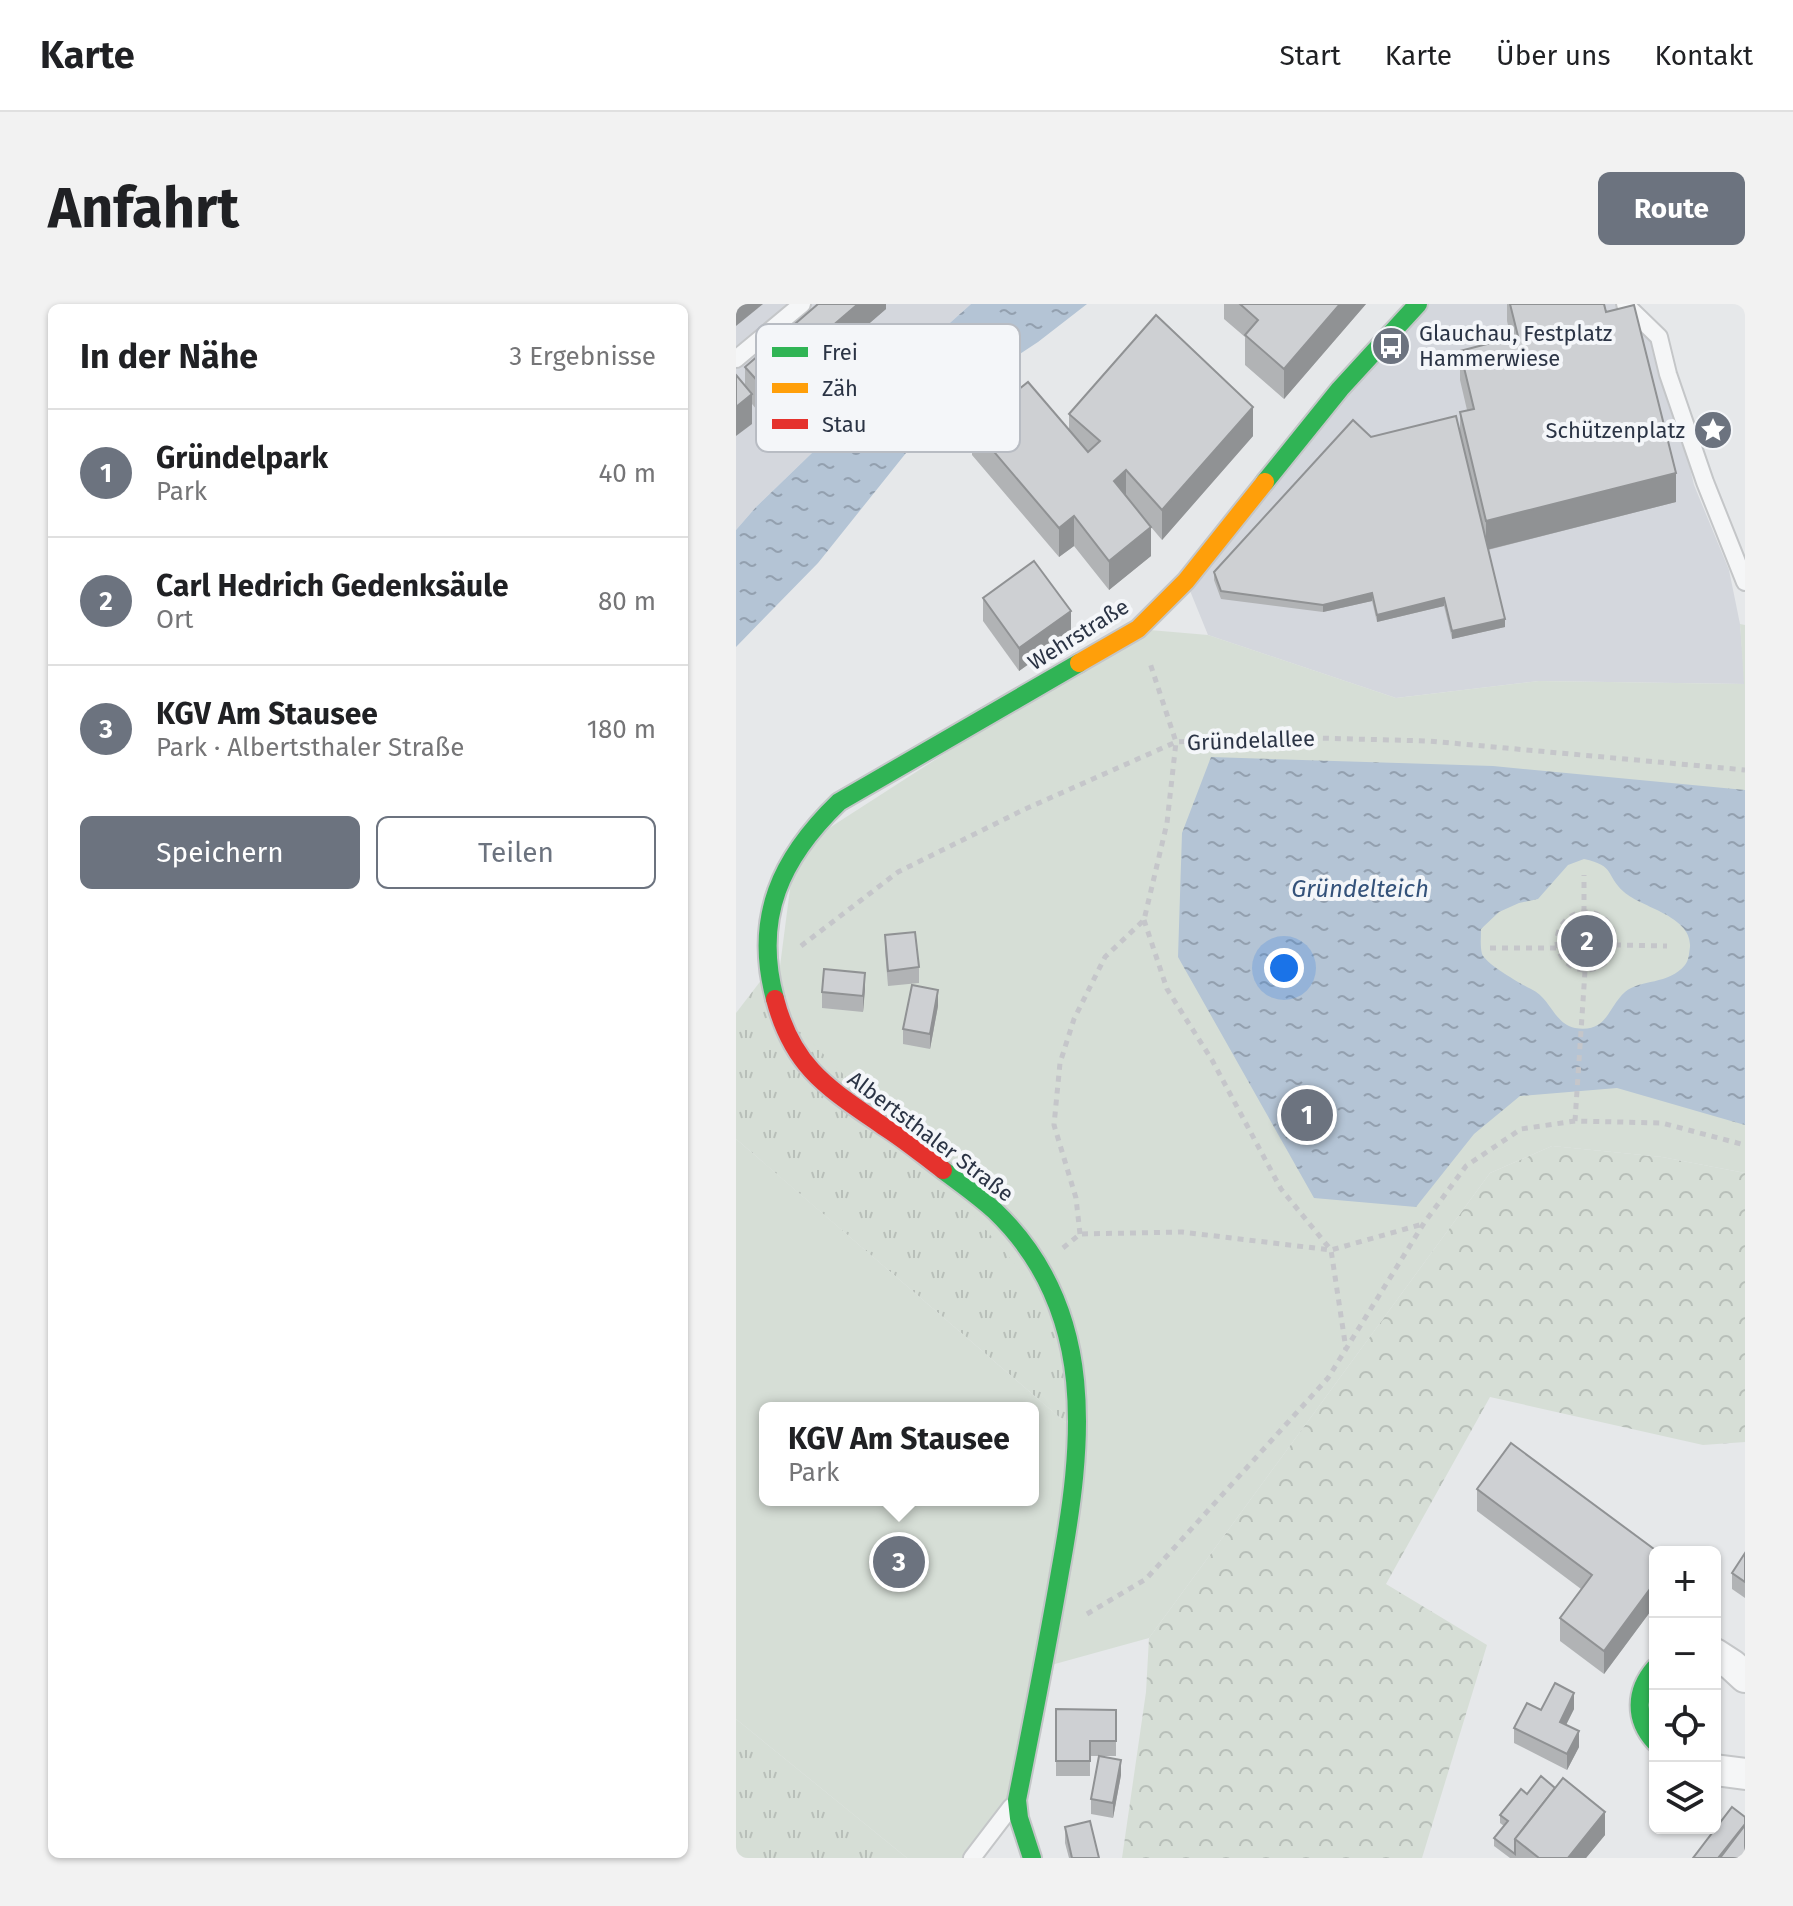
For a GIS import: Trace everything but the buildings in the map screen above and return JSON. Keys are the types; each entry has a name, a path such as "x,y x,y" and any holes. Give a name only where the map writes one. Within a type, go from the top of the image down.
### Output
{"street":[{"name":"Wehrstraße","path":"769,970 768,931 772,904 781,876 813,827 839,802 1138,629 1186,581 1340,389 1418,304"},
{"name":"Albertsthaler Straße","path":"769,970 775,1005 787,1036 824,1085 920,1152 998,1213 1040,1268 1063,1321 1075,1365 1081,1436 1051,1631 1017,1800 1019,1818 1032,1858"},
{"path":"1721,1658 1745,1677"},
{"path":"1649,1674 1643,1679 1638,1705 1645,1734 1649,1737"},
{"path":"1721,1771 1745,1774"}],"lane":[{"path":"778,324 802,304"},
{"path":"1625,304 1659,337 1668,374 1705,482 1745,582"},
{"path":"736,359 756,342"},
{"path":"972,1858 1017,1800"}],"path":[{"path":"1138,629 1176,742 1167,823 1144,920 1167,989 1212,1060 1281,1189 1331,1250 1346,1349"},
{"name":"Gründelallee","path":"769,970 898,872 1023,810 1176,742 1278,737 1429,741 1745,770"},
{"path":"1584,875 1584,912"},
{"path":"1584,912 1593,913 1609,922 1615,945 1610,958 1603,965 1585,971 1567,964 1557,948 1559,928 1565,920 1584,912"},
{"path":"1080,1234 1076,1198 1054,1125 1060,1063 1074,1019 1105,957 1144,920"},
{"path":"1615,945 1667,946"},
{"path":"1490,948 1557,948"},
{"path":"1575,1121 1585,971"},
{"path":"1051,1631 1146,1579 1328,1378 1424,1223 1466,1166 1521,1129 1575,1121 1662,1123 1745,1145"},
{"path":"1040,1268 1080,1234 1182,1232 1331,1250 1424,1223"}],"shaded area":[{"path":"736,304 971,304 949,324 756,324 756,452 813,452 736,530"},
{"path":"1418,304 1625,304 1659,337 1694,485 1729,570 1740,624 1745,684 1539,681 1396,698 1208,635 1186,581"}],"green space":[{"path":"1740,624 1745,625 1745,1173 1662,1157 1552,1146 1490,1173 1149,1638 1044,1667 1017,1800 972,1858 907,1858 736,1719 736,1139 1080,1435 1063,1321 920,1152 775,1005 795,850 1138,629 1208,635 1396,698 1539,681 1744,684"},
{"path":"769,970 1040,1268 1081,1436 736,1139 736,1013"},
{"path":"1552,1146 1662,1157 1745,1173 1745,1442 1703,1445 1490,1397 1386,1584 1487,1645 1422,1858 1122,1858 1146,1692 1149,1638 1490,1173"},
{"path":"736,1719 907,1858 736,1858"}],"water":[{"path":"971,304 1087,304 1020,354 1020,324 949,324"},
{"path":"813,452 907,452 818,563 736,647 736,530"},
{"name":"Gründelteich","path":"1211,757 1493,766 1745,790 1745,1125 1617,1088 1520,1096 1474,1134 1416,1207 1314,1198 1178,957 1182,833","holes":["1584,859 1606,868 1618,886 1632,898 1675,920 1688,936 1690,947 1687,961 1678,971 1663,979 1631,988 1619,998 1601,1023 1586,1029 1568,1026 1537,993 1490,963 1481,951 1481,929 1499,912 1538,899 1568,865"]}],"traffic: fast":[{"path":"1265,482 1340,389 1418,304"},
{"path":"775,999 769,969 770,915 787,867 819,823 839,802 1079,663"},
{"path":"943,1170 995,1211 1029,1250 1052,1292 1067,1336 1075,1381 1077,1428 1068,1524 1017,1800 1019,1818 1032,1858"},
{"path":"1649,1676 1640,1705 1640,1715 1649,1734"}],"traffic: slow":[{"path":"1079,663 1138,629 1186,581 1265,482"}],"traffic: jam":[{"path":"775,999 792,1043 815,1074 845,1100 943,1170"}],"place":[{"name":"Glauchau, Festplatz Hammerwiese","path":"1391,346"},
{"name":"Schützenplatz","path":"1713,430"},
{"name":"Carl Hedrich Gedenksäule","path":"1587,941"},
{"name":"Gründelpark","path":"1307,1115"},
{"name":"KGV Am Stausee","path":"899,1562"}]}
